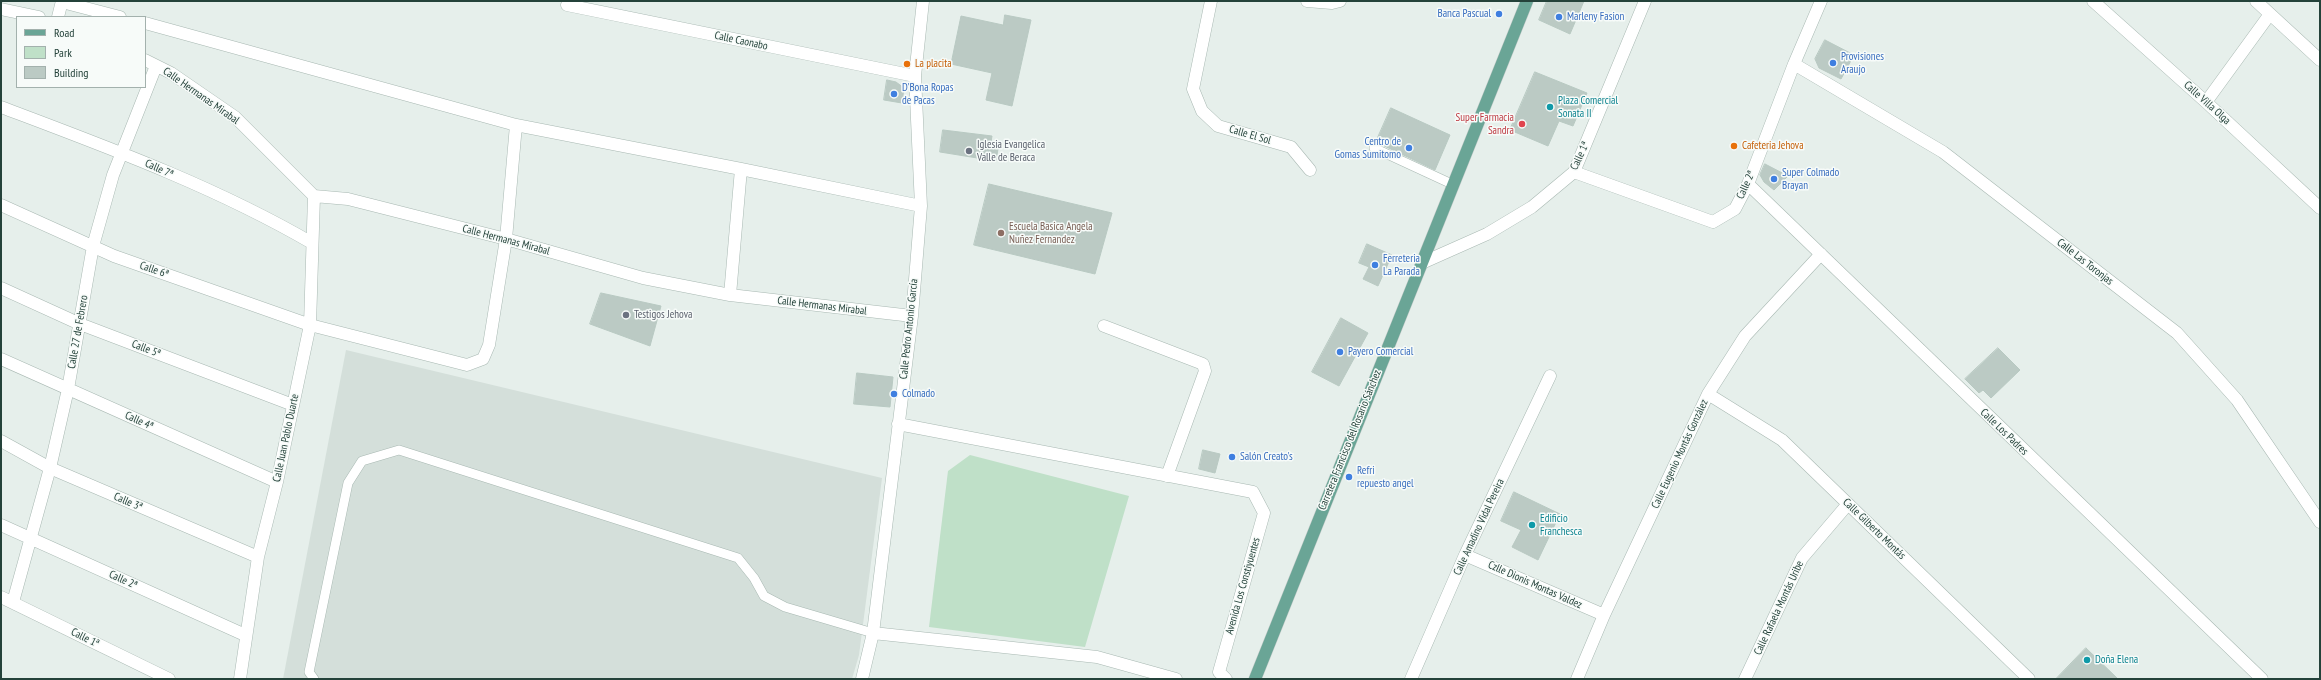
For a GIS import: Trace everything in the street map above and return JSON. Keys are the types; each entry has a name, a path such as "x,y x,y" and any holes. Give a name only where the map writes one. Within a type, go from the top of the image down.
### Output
{"main road":[{"name":"Carretera Francisco del Rosario Sánchez","path":"1255,679 1424,262 1527,1"}],"street":[{"name":"Calle Pedro Antonio García","path":"862,679 873,633 912,316 921,206 915,76 923,1"},
{"name":"Calle El Sol","path":"1211,1 1193,89 1202,110 1218,126 1291,147 1310,170"},
{"path":"1311,2 1332,3 1340,1"},
{"name":"Calle 1ª","path":"1424,262 1487,234 1532,207 1574,172 1645,1"},
{"name":"Calle 2ª","path":"1574,172 1713,222 1735,209 1748,184 1794,64 1821,1"},
{"name":"Calle Villa Olga","path":"2093,1 2206,102 2320,208"},
{"path":"2256,1 2320,60"},
{"path":"58,16 62,2 116,16"},
{"name":"Calle Caonabo","path":"567,5 915,76"},
{"path":"1,9 34,16"},
{"path":"2206,102 2270,14"},
{"path":"146,23 516,125 921,206"},
{"name":"Calle Hermanas Mirabal","path":"146,61 171,73 235,118 314,196 348,200 506,239 644,278 730,296 912,316"},
{"name":"Calle Las Toronjas","path":"1794,64 1943,152 2176,333 2237,400 2320,522"},
{"name":"Calle 27 de Febrero","path":"13,602 50,468 68,389 93,246 113,175 156,66"},
{"name":"Calle 7ª","path":"1,107 122,152 263,214 312,243"},
{"name":"Calle 6ª","path":"1,205 114,256 310,325 467,365 483,359 489,345 506,239 516,125"},
{"path":"730,296 741,169"},
{"name":"Calle Los Padres","path":"1748,184 2262,679"},
{"name":"Calle Juan Pablo Duarte","path":"240,679 245,635 258,557 310,325 314,196"},
{"name":"Calle Eugenio Montás González","path":"1577,679 1604,615 1708,394 1745,336 1821,254"},
{"name":"Calle 5ª","path":"1,288 80,324 293,405"},
{"path":"898,424 1167,476 1205,372 1203,364 1104,326"},
{"name":"Calle 4ª","path":"1,359 276,482"},
{"name":"Calle Amadino Vidal Pereira","path":"1411,679 1465,555 1550,376"},
{"name":"Calle Gilberto Montás","path":"1708,394 1782,440 2029,679"},
{"name":"Calle 3ª","path":"1,441 50,468 258,557"},
{"name":"Avenida Los Constiyuentes","path":"1167,476 1253,492 1264,513 1219,672 1226,679"},
{"name":"Calle Rafaela Montás Uribe","path":"1745,679 1802,558 1848,504"},
{"name":"Calle 2ª","path":"1,525 245,635"},
{"name":"Czlle Dionis Montas Valdez","path":"1465,555 1604,615"},
{"name":"Calle 1ª","path":"1,597 169,679"},
{"path":"873,633 1097,657 1176,679"}],"lane":[{"path":"1374,148 1454,185"},
{"path":"314,679 309,672 348,483 362,460 399,450 738,558 754,578 764,596 785,607 873,633"}],"shaded area":[{"path":"346,350 882,478 859,655 852,679 283,679"}],"green space":[{"path":"970,455 1129,496 1085,647 929,627 948,471"}],"building":[{"name":"Marleny Fasion","path":"1547,1 1584,1 1570,34 1539,20"},
{"path":"1005,15 1031,20 1012,106 986,100 992,73 951,64 961,16 1003,25"},
{"name":"Provisiones Araujo","path":"1825,40 1854,55 1841,79 1819,68 1815,59"},
{"name":"Plaza Comercial Sonata II","path":"1535,72 1587,93 1573,126 1559,121 1548,146 1510,130"},
{"name":"D'Bona Ropas de Pacas","path":"887,80 896,82 904,88 902,103 884,100"},
{"path":"1391,108 1450,135 1435,170 1376,142"},
{"name":"Iglesia Evangelica Valle de Beraca","path":"943,130 992,136 991,142 999,143 996,161 940,152"},
{"name":"Super Colmado Brayan","path":"1765,164 1788,176 1774,190 1764,182 1760,175"},
{"name":"Escuela Basica Angela Nuñez Fernandez","path":"989,184 1112,213 1095,274 974,245"},
{"name":"Ferreteria La Parada","path":"1367,244 1392,255 1378,286 1363,279 1369,267 1359,263"},
{"name":"Testigos Jehova","path":"601,293 661,306 650,346 590,324"},
{"name":"Payero Comercial","path":"1341,318 1368,333 1339,386 1312,372"},
{"path":"1998,348 2020,370 1991,398 1983,390 1979,393 1965,379"},
{"path":"857,373 893,377 890,407 854,404"},
{"path":"1203,450 1220,454 1215,473 1199,469"},
{"name":"Edificio Franchesca","path":"1514,492 1560,514 1538,560 1512,547 1521,530 1501,521"},
{"name":"Doña Elena","path":"2086,648 2118,679 2056,679"}],"place":[{"name":"Banca Pascual","path":"1499,14"},
{"name":"Marleny Fasion","path":"1559,17"},
{"name":"Provisiones Araujo","path":"1833,63"},
{"name":"La placita","path":"907,64"},
{"name":"D'Bona Ropas de Pacas","path":"894,94"},
{"name":"Plaza Comercial Sonata II","path":"1550,107"},
{"name":"Super Farmacia Sandra","path":"1522,124"},
{"name":"Cafeteria Jehova","path":"1734,146"},
{"name":"Centro de Gomas Sumitomo","path":"1409,148"},
{"name":"Iglesia Evangelica Valle de Beraca","path":"969,151"},
{"name":"Super Colmado Brayan","path":"1774,179"},
{"name":"Escuela Basica Angela Nuñez Fernandez","path":"1001,233"},
{"name":"Ferreteria La Parada","path":"1375,265"},
{"name":"Testigos Jehova","path":"626,315"},
{"name":"Payero Comercial","path":"1340,352"},
{"name":"Colmado","path":"894,394"},
{"name":"Salón Creato's","path":"1232,457"},
{"name":"Refri repuesto angel","path":"1349,477"},
{"name":"Edificio Franchesca","path":"1532,525"},
{"name":"Doña Elena","path":"2087,660"}]}
